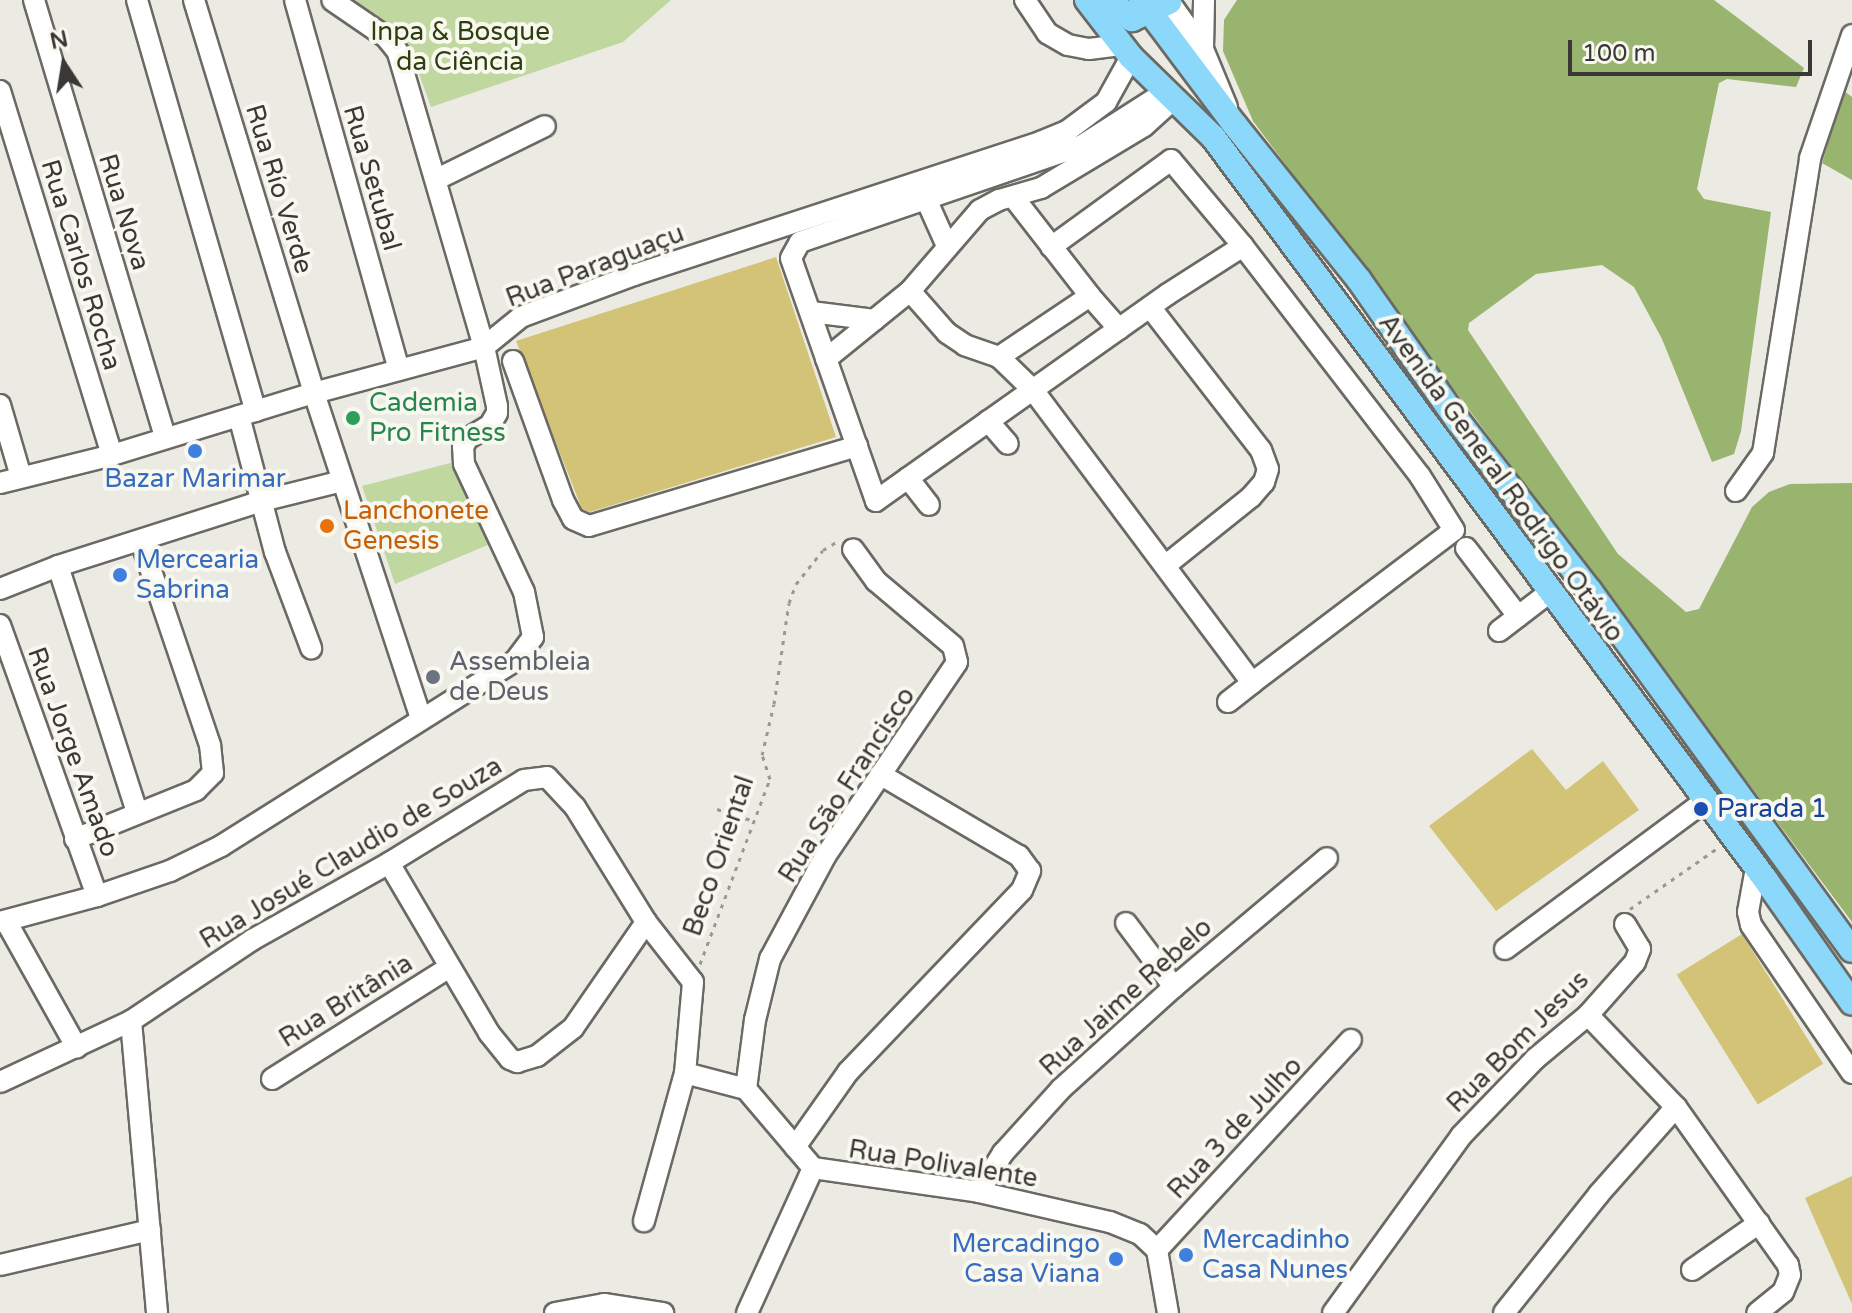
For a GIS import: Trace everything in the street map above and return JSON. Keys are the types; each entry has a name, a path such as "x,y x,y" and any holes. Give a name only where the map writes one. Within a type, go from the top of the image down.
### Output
{"main road":[{"name":"Avenida General Rodrigo Otávio","path":"1087,0 1126,51 1222,149 1756,868 1852,1003"},
{"path":"1109,0 1132,19 1160,3"},
{"name":"Avenida General Rodrigo Otávio","path":"1160,3 1235,125 1359,280 1458,421 1590,591 1852,950"}],"street":[{"name":"Rua Nova","path":"34,0 165,438"},
{"path":"137,0 248,414 262,501 275,552 311,648"},
{"name":"Rua Río Verde","path":"194,0 314,393 421,718"},
{"name":"Rua Setubal","path":"295,0 399,370"},
{"path":"77,1048 3,921 97,896 170,871 221,846 515,661 533,637 524,592 464,464 463,447 467,439 490,425 497,413 484,347 398,52 386,37 332,0"},
{"path":"1025,0 1047,33 1068,45 1126,51"},
{"path":"1203,49 1204,0"},
{"name":"Avenida General Rodrigo Otávio","path":"1160,3 1203,49 1235,125"},
{"path":"1736,491 1763,453 1810,158 1852,35"},
{"name":"Rua Paraguaçu","path":"0,483 112,455 314,393 484,347 521,317 1067,131 1106,102 1126,51"},
{"name":"Rua Carlos Rocha","path":"0,91 112,455"},
{"path":"826,359 910,291 980,210 999,200 1041,188 1110,147 1144,126 1171,95"},
{"path":"1171,95 1081,146 800,242 791,258 876,501 1150,307 1243,246"},
{"path":"437,179 545,126"},
{"path":"1051,247 1171,160 1243,246 1420,476 1454,530 1228,702"},
{"path":"1014,198 1119,329"},
{"path":"926,199 947,246"},
{"path":"910,291 947,333 965,345 999,357 1033,390 1252,683"},
{"path":"999,357 1090,296"},
{"path":"1150,307 1261,450 1268,469 1264,482 1251,497 1165,566"},
{"path":"811,312 875,320"},
{"path":"513,361 563,500 573,519 589,526 857,446"},
{"path":"0,405 21,477"},
{"path":"988,421 1008,444"},
{"path":"908,478 929,505"},
{"path":"0,589 58,566 262,501 342,481"},
{"path":"75,839 196,790 208,781 214,764 141,541"},
{"path":"1466,548 1518,616"},
{"name":"Rua São Francisco","path":"746,1089 755,1020 770,959 826,855 926,711 958,658 953,646 876,581 853,549"},
{"path":"58,566 137,812"},
{"path":"1499,631 1550,592"},
{"name":"Rua Jorge Amado","path":"0,625 97,896"},
{"path":"795,1147 848,1072 1006,907 1028,878 1026,864 880,774"},
{"name":"Rua Josué Claudio de Souza","path":"0,1082 131,1021 252,940 389,863 524,780 547,777 575,807 646,922 693,982"},
{"path":"1505,949 1704,802"},
{"name":"Rua Jaime Rebelo","path":"979,1192 1003,1153 1030,1121 1174,987 1327,858"},
{"path":"389,863 489,1033 510,1059 517,1062 551,1047 573,1028 646,922"},
{"path":"1756,868 1750,897 1751,925 1852,1073"},
{"path":"1126,923 1174,987"},
{"name":"Rua Bom Jesus","path":"1333,1313 1461,1136 1535,1059 1588,1015 1640,954 1625,924"},
{"name":"Rua Britânia","path":"272,1079 448,968"},
{"path":"644,1221 685,1073 693,982"},
{"path":"1588,1015 1676,1107 1788,1265 1790,1275 1783,1292 1757,1313"},
{"path":"131,1021 157,1313"},
{"name":"Rua 3 de Julho","path":"1157,1250 1351,1040"},
{"path":"685,1073 746,1089"},
{"name":"Rua Polivalente","path":"746,1089 813,1168 979,1192 1110,1222 1140,1234 1157,1250"},
{"path":"1504,1313 1599,1194 1676,1107"},
{"path":"747,1313 813,1168"},
{"path":"1692,1270 1759,1223"},
{"path":"0,1265 150,1230"},
{"path":"1157,1250 1163,1312"},
{"path":"555,1313 604,1304 663,1313"}],"path":[{"name":"Beco Oriental","path":"693,982 770,779 762,755 792,593 830,544 842,540 853,549"},
{"path":"717,809 753,821"},
{"path":"1625,924 1626,915 1635,904 1690,871 1732,837"}],"green space":[{"name":"Inpa & Bosque da Ciência","path":"344,0 671,0 623,42 431,107 410,49"},
{"path":"1237,0 1714,0 1804,68 1796,87 1727,79 1719,83 1697,189 1704,199 1771,212 1741,431 1734,454 1712,462 1662,339 1634,287 1602,265 1536,274 1469,323 1468,330 1618,554 1686,612 1699,609 1752,507 1769,492 1790,484 1852,483 1852,922 1253,121 1223,51 1224,20"},
{"path":"1844,91 1852,97 1852,180 1822,163"},
{"path":"454,462 490,544 395,584 362,486"}],"building":[{"path":"776,257 836,437 590,512 582,509 516,341"},
{"path":"1532,749 1566,790 1603,761 1639,810 1496,911 1429,826"},
{"path":"1742,934 1823,1064 1758,1105 1677,975"},
{"path":"1852,1176 1852,1304 1805,1198"}],"place":[{"name":"Cademia Pro Fitness","path":"353,418"},
{"name":"Bazar Marimar","path":"195,451"},
{"name":"Lanchonete Genesis","path":"327,526"},
{"name":"Mercearia Sabrina","path":"120,575"},
{"name":"Assembleia de Deus","path":"433,677"},
{"name":"Parada 1","path":"1701,809"},
{"name":"Mercadinho Casa Nunes","path":"1186,1255"},
{"name":"Mercadingo Casa Viana","path":"1116,1259"}]}
